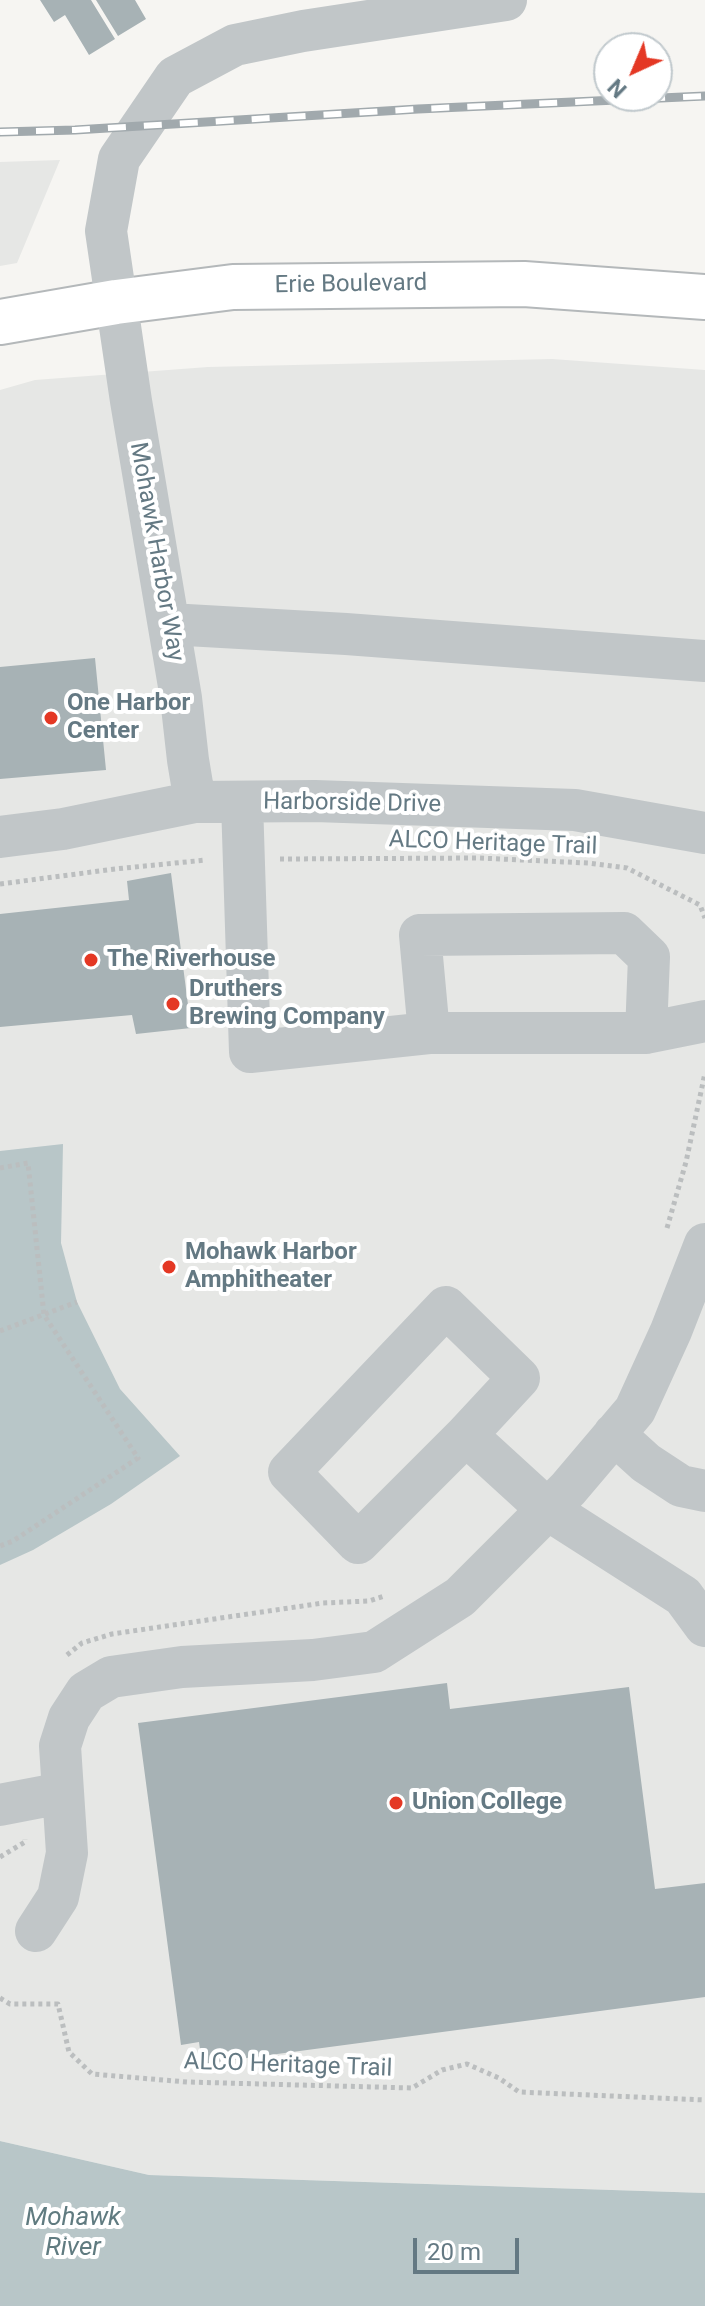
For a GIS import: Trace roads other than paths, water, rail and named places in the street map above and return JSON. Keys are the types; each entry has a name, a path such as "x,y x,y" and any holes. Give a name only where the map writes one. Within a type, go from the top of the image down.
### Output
{"highway":[{"name":"Erie Boulevard","path":"0,322 116,302 233,287 524,284 705,297"}],"street":[{"name":"Mohawk Harbor Way","path":"195,802 106,231 119,159 175,77 235,45 454,4 506,0"},
{"path":"169,624 705,661"},
{"name":"Harborside Drive","path":"0,837 63,829 195,802 315,801 575,810 705,833"},
{"path":"242,802 250,1052 429,1033 646,1033 705,1021"},
{"path":"429,1033 420,935 608,933 624,933 649,957 646,1033"},
{"path":"36,1931 58,1897 67,1853 60,1746 69,1718 86,1692 111,1677 182,1667 313,1660 374,1652 460,1597 568,1489 635,1410 671,1331 705,1244"},
{"path":"446,1307 519,1378 466,1435 358,1543 289,1472 446,1307"},
{"path":"614,1434 646,1463 681,1486 705,1491"},
{"path":"466,1435 547,1509 683,1596 705,1626"},
{"path":"0,1805 62,1793"}],"water":[{"path":"63,1144 61,1243 77,1302 120,1389 180,1456 111,1504 33,1550 0,1565 0,1151"},
{"name":"Mohawk River","path":"0,2141 149,2175 705,2193 705,2306 0,2306"}],"railway":[{"path":"0,132 705,96"}],"place":[{"name":"One Harbor Center","path":"51,718"},
{"name":"The Riverhouse","path":"91,960"},
{"name":"Druthers Brewing Company","path":"173,1004"},
{"name":"Mohawk Harbor Amphitheater","path":"169,1267"},
{"name":"Union College","path":"396,1803"}]}
